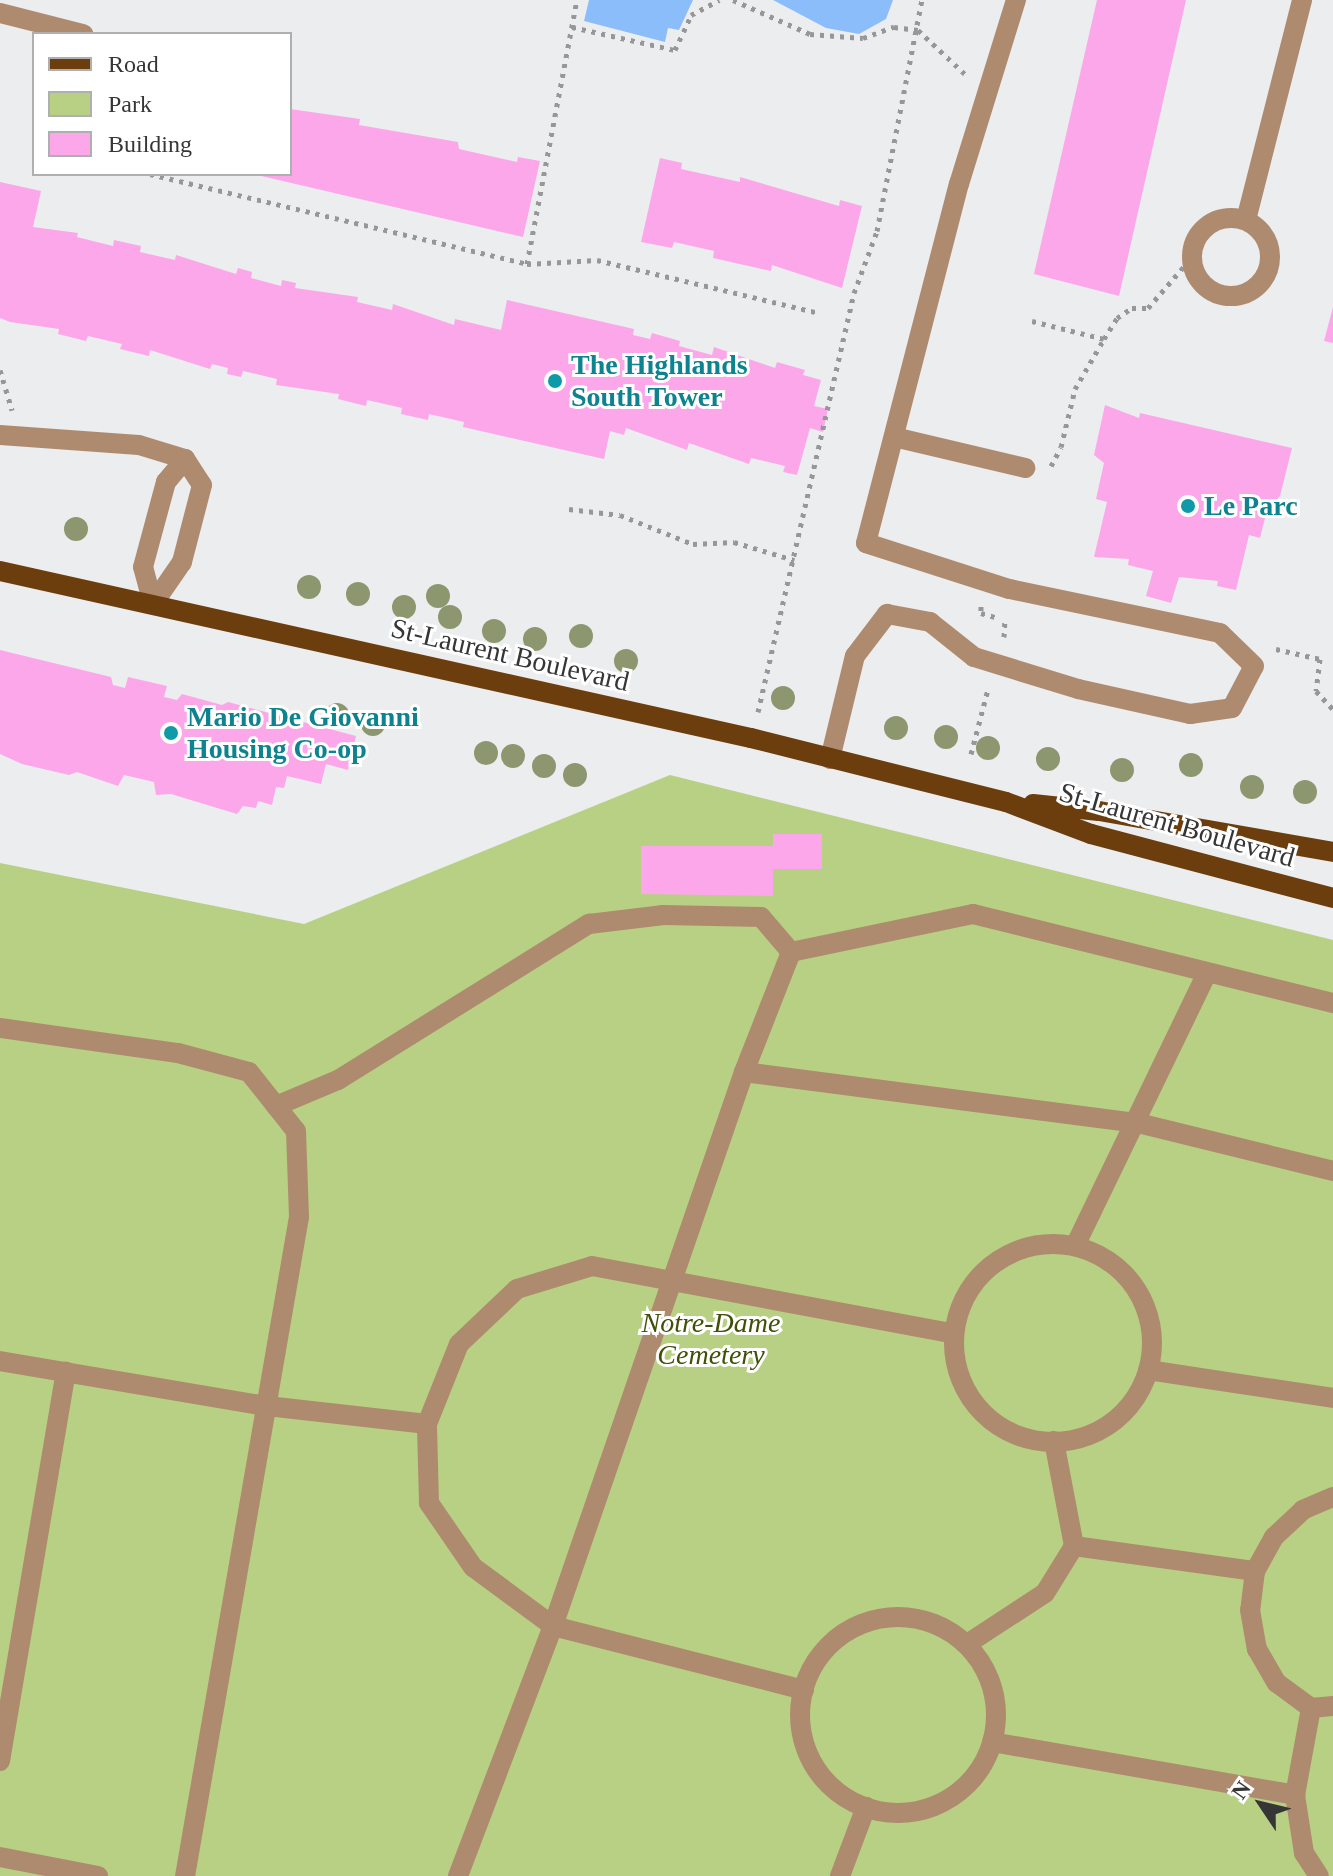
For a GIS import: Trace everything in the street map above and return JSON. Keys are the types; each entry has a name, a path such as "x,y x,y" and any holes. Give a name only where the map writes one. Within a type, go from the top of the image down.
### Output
{"main road":[{"name":"St-Laurent Boulevard","path":"0,571 751,738 1006,802 1091,834 1333,898"},
{"name":"St-Laurent Boulevard","path":"1006,802 1099,811 1333,852"}],"lane":[{"path":"830,759 855,656 887,614 930,622 974,657 1078,689 1190,714 1232,708 1254,666 1220,633 1009,589 866,543 1016,0"},
{"path":"1246,220 1302,0"},
{"path":"0,13 75,32"},
{"path":"1221,219 1246,220 1265,237 1271,262 1259,285 1248,293 1222,295 1200,281 1192,257 1193,245 1209,224 1221,219"},
{"path":"0,435 139,445 185,459 202,485 182,562 153,604"},
{"path":"894,437 1025,468"},
{"path":"153,604 143,567 166,482 185,459"},
{"path":"791,952 973,914 1333,1003"},
{"path":"276,1106 338,1080 589,924 663,915 761,917 791,952"},
{"path":"458,1876 553,1626 744,1072 791,952"},
{"path":"1075,1246 1138,1123 1207,973"},
{"path":"0,1028 178,1053 249,1072 296,1131 299,1217 185,1876"},
{"path":"744,1072 1138,1123 1333,1171"},
{"path":"1042,1244 1075,1246 1105,1258 1130,1280 1145,1306 1152,1338 1148,1370 1134,1400 1110,1424 1081,1438 1054,1441 1016,1436 988,1419 967,1393 955,1363 954,1334 964,1298 983,1272 1010,1253 1042,1244"},
{"path":"804,1690 553,1626 473,1567 429,1503 427,1424 459,1344 517,1289 592,1266 954,1334"},
{"path":"0,1361 267,1406 427,1424"},
{"path":"1148,1370 1333,1398"},
{"path":"0,1761 66,1372"},
{"path":"967,1644 1045,1593 1074,1546 1054,1441"},
{"path":"1333,1497 1303,1510 1274,1537 1255,1571 1250,1610 1257,1649 1277,1683 1311,1708 1333,1706"},
{"path":"1074,1546 1255,1571"},
{"path":"875,1619 919,1620 940,1626 967,1644 986,1670 996,1702 992,1742 969,1782 939,1805 907,1813 866,1807 844,1798 821,1776 805,1748 800,1715 804,1690 821,1654 845,1632 875,1619"},
{"path":"1311,1708 1295,1795 1304,1853 1319,1876"},
{"path":"992,1742 1295,1795"},
{"path":"840,1876 866,1807"},
{"path":"0,1857 98,1876"}],"path":[{"path":"527,264 577,0"},
{"path":"572,27 675,50 691,15 719,0"},
{"path":"733,0 810,34 863,38 894,27 918,30 944,50 963,73 992,79"},
{"path":"751,738 854,293 877,231 922,0"},
{"path":"158,176 527,264 597,260 820,313"},
{"path":"1025,468 1049,469 1061,447 1075,389 1117,318 1132,308 1148,308 1192,257"},
{"path":"1032,321 1104,339"},
{"path":"569,509 620,515 693,544 734,542 794,560"},
{"path":"1254,666 1269,647 1320,659 1316,691 1333,709"}],"green space":[{"name":"Notre-Dame Cemetery","path":"670,775 1333,940 1333,1876 0,1876 0,863 304,924"}],"water":[{"path":"589,0 693,0 679,30 668,28 665,42 584,21"},
{"path":"773,0 893,0 886,19 859,34 826,28"}],"building":[{"path":"1097,0 1186,0 1119,296 1034,274"},
{"path":"292,109 360,119 359,125 458,142 459,149 517,162 518,157 540,161 523,237 261,176 292,176"},
{"path":"660,158 682,163 681,169 740,182 740,177 839,206 840,200 862,206 842,288 772,265 771,271 713,258 714,251 674,242 672,248 641,242"},
{"path":"0,182 41,191 33,227 78,233 77,237 113,246 114,240 141,246 140,252 175,260 176,255 236,274 238,268 252,272 251,278 281,286 282,280 296,283 295,288 358,297 357,302 392,310 393,304 454,325 455,319 501,330 507,300 634,329 633,335 650,339 652,333 680,341 679,346 712,355 714,347 775,368 777,362 805,370 803,375 821,380 814,406 828,409 823,432 810,428 797,475 783,472 785,466 751,458 749,464 689,443 687,450 626,428 624,435 610,431 604,459 463,427 464,422 429,414 428,420 401,414 402,408 367,400 366,406 338,399 339,394 276,385 277,379 243,371 241,377 227,374 228,368 212,364 210,369 150,350 149,356 120,349 122,344 88,336 86,341 58,334 59,329 10,322 0,318"},
{"path":"1333,307 1333,343 1324,341"},
{"name":"Le Parc","path":"1105,405 1139,418 1140,413 1292,448 1280,496 1267,510 1260,538 1249,535 1236,590 1217,586 1218,581 1179,577 1171,603 1146,596 1153,571 1128,565 1129,559 1094,557 1107,502 1096,499 1104,463 1094,455"},
{"name":"Mario De Giovanni Housing Co-op","path":"0,650 111,677 113,685 125,688 128,677 167,686 164,697 177,700 182,694 222,705 228,702 356,736 348,770 326,764 321,784 287,776 284,788 276,787 272,805 258,801 256,808 243,806 237,814 171,794 156,795 154,782 124,775 118,786 77,772 69,775 22,764 0,754"},
{"path":"773,834 822,834 822,869 773,869 773,896 641,894 641,846 773,846"}],"place":[{"name":"The Highlands South Tower","path":"555,381"},
{"name":"Le Parc","path":"1188,506"},
{"name":"Mario De Giovanni Housing Co-op","path":"171,733"}]}
